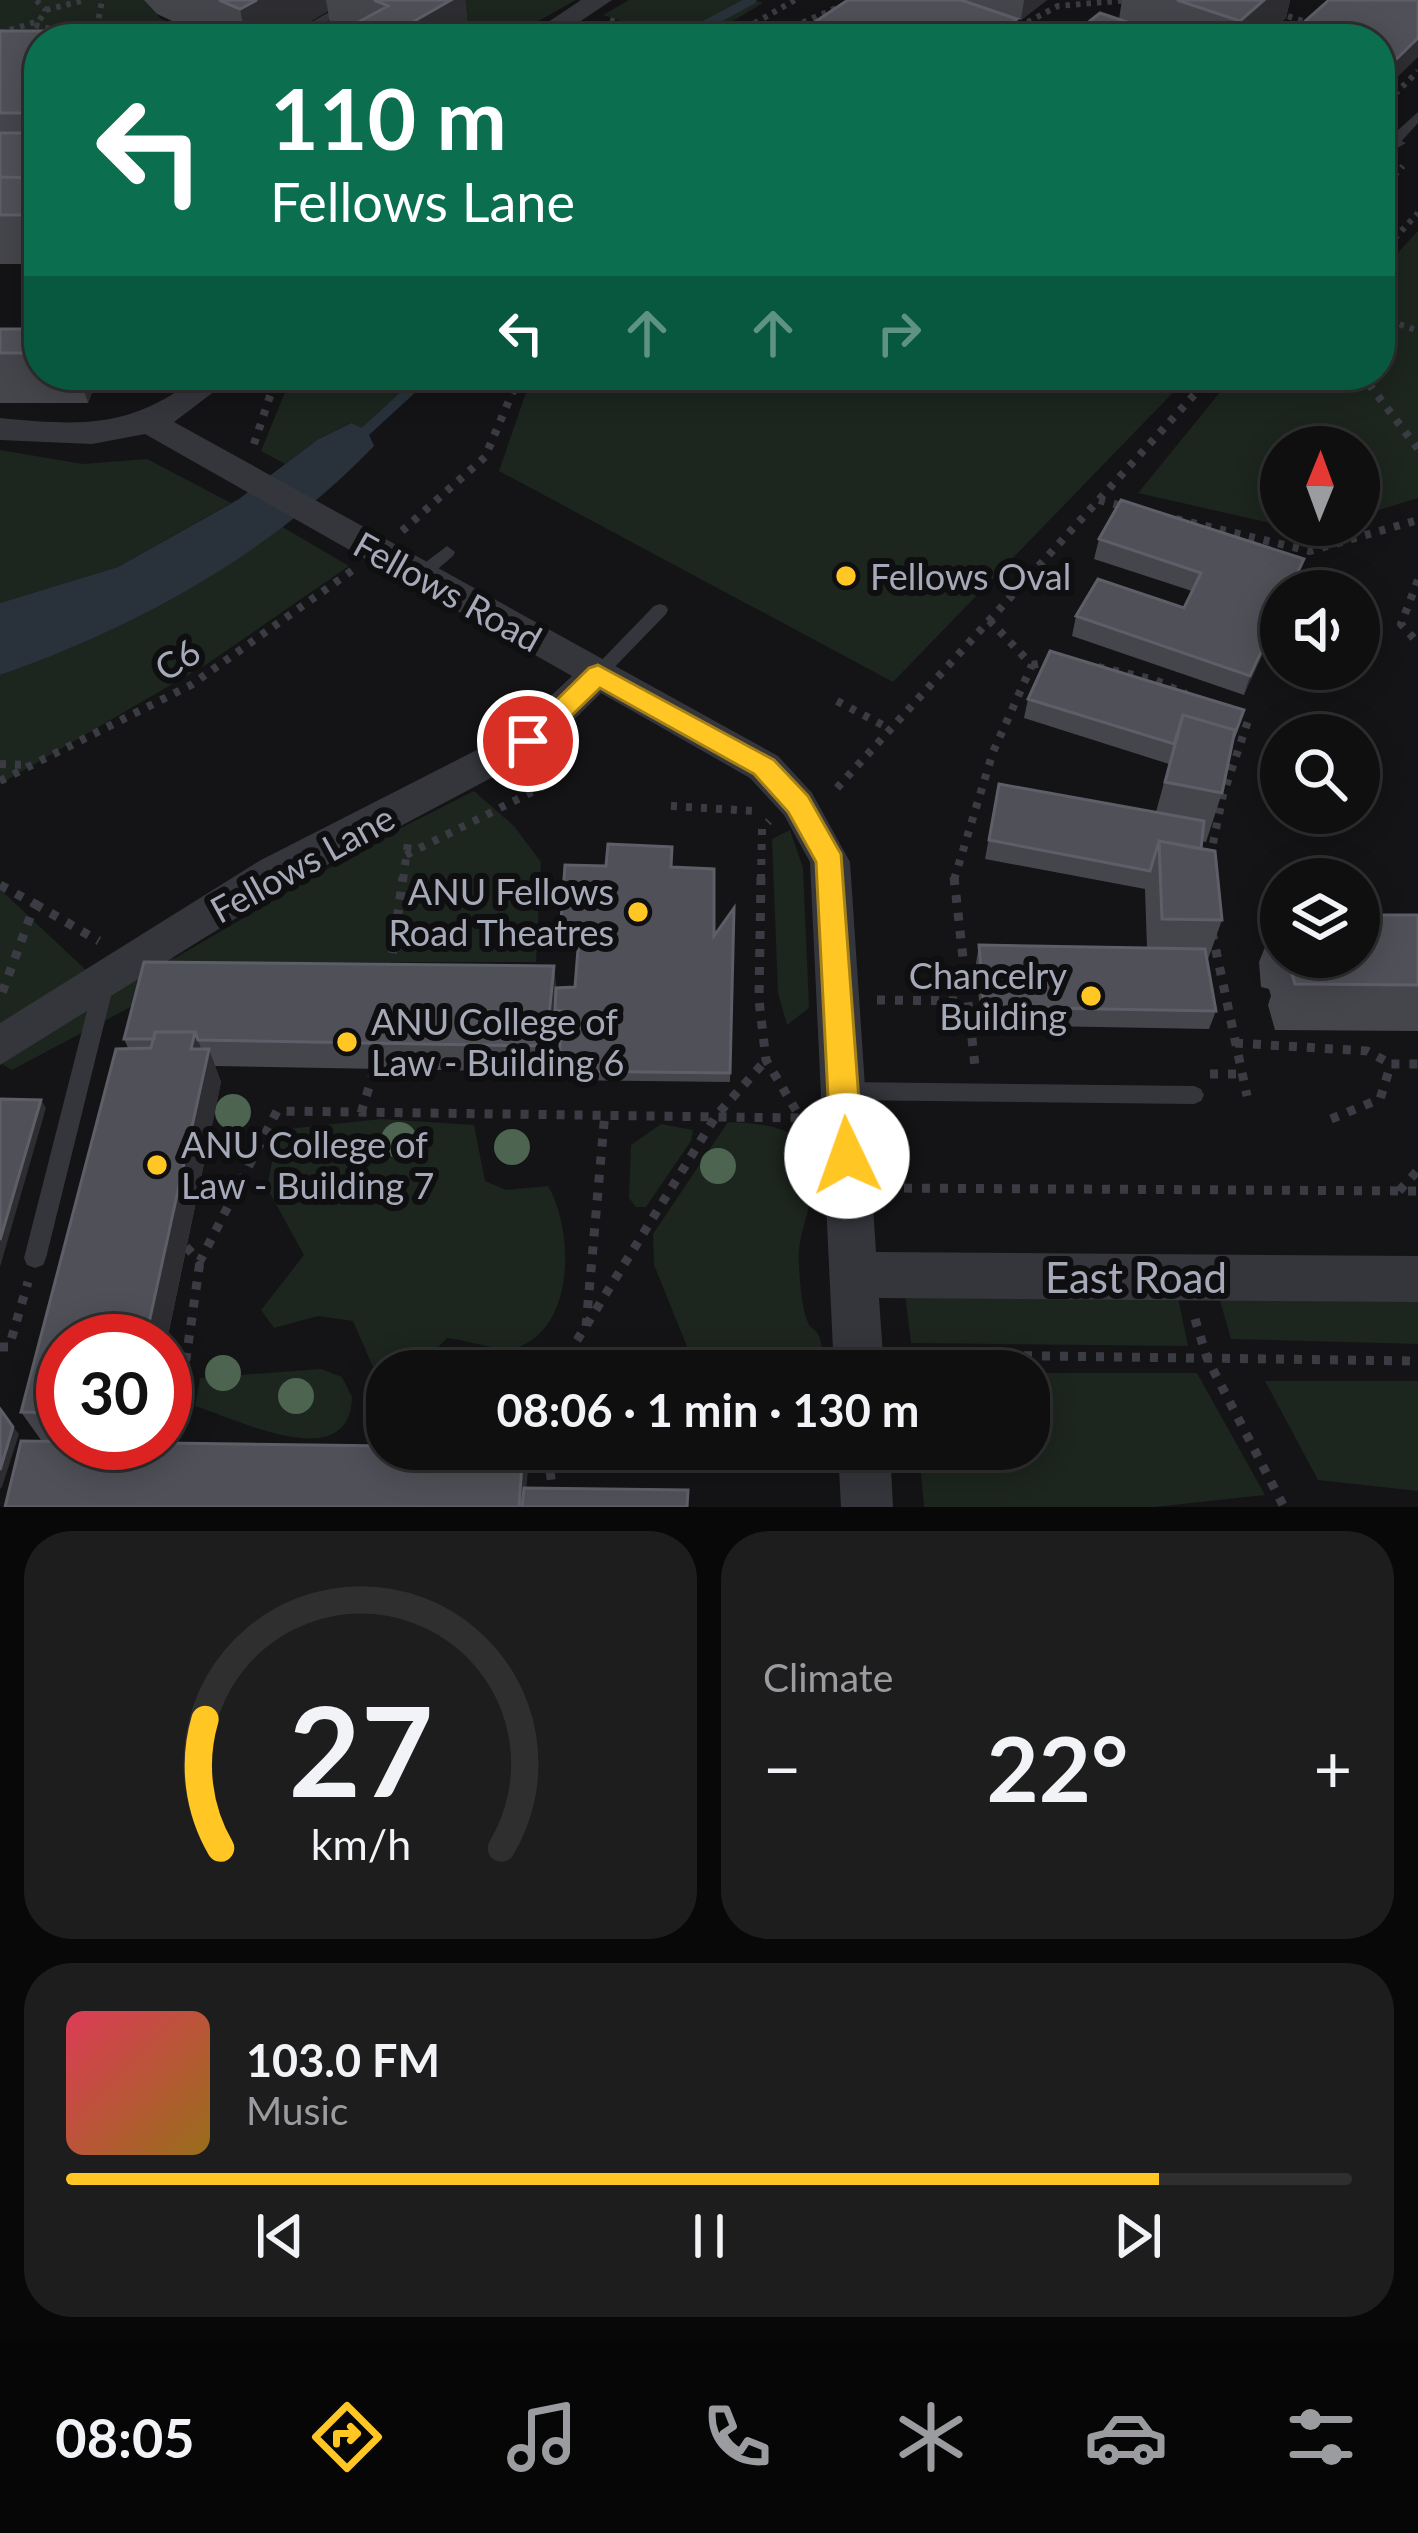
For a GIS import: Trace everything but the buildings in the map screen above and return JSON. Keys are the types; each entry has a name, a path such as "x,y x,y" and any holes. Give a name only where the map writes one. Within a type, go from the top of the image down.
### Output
{"street":[{"path":"566,24 598,8"},
{"path":"0,429 80,436 152,424 199,390"},
{"name":"Fellows Road","path":"152,424 319,519 433,564 598,674 764,767 798,804 830,862 854,1275 873,1350"},
{"name":"Fellows Lane","path":"0,1046 276,872 528,741 598,674"},
{"name":"East Road","path":"854,1275 1418,1279"},
{"path":"852,1470 867,1507"}],"lane":[{"path":"408,0 465,24"},
{"path":"315,24 354,2"},
{"path":"1395,145 1418,116"},
{"path":"598,674 660,610"},
{"path":"35,1258 120,970"},
{"path":"843,1091 1194,1095"}],"path":[{"path":"36,0 46,10"},
{"path":"35,24 46,10 85,0"},
{"path":"753,24 795,0"},
{"path":"802,23 855,0"},
{"path":"1117,11 1129,2"},
{"path":"1024,24 1034,13 1058,6 1129,2"},
{"path":"598,8 627,24"},
{"path":"1304,24 1319,11"},
{"path":"1274,12 1306,22"},
{"path":"1395,94 1418,71"},
{"path":"1395,238 1418,213"},
{"path":"236,472 248,459 273,390"},
{"path":"395,536 468,477 485,457 514,390"},
{"path":"837,788 1198,390"},
{"path":"1373,390 1418,449"},
{"path":"1099,500 1141,510"},
{"path":"1162,515 1310,551 1418,520"},
{"name":"C6","path":"0,764 34,764 191,685 365,561"},
{"path":"1418,580 1401,624 1418,643"},
{"path":"989,620 1031,665"},
{"path":"1031,665 1065,662"},
{"path":"1084,663 1155,680 1192,696"},
{"path":"979,1093 954,875 993,752 1031,665"},
{"path":"837,701 890,729"},
{"path":"1210,867 1223,795 1248,721 1229,712"},
{"path":"0,781 34,764"},
{"path":"406,855 546,785"},
{"path":"391,980 414,800"},
{"path":"671,806 779,812"},
{"path":"762,828 759,1000 766,1060 809,1136"},
{"path":"0,885 35,904 120,970"},
{"path":"35,904 2,993 38,1022"},
{"path":"1208,910 1247,1096"},
{"path":"366,967 389,968"},
{"path":"838,1000 966,1001"},
{"path":"1235,1043 1367,1051 1390,1064 1418,1064"},
{"path":"572,1350 716,1116 766,1060"},
{"path":"1331,1119 1380,1100 1390,1064"},
{"path":"361,1113 375,1068"},
{"path":"194,1450 170,1450 200,1261 277,1111 801,1118"},
{"path":"585,1329 605,1112"},
{"path":"1399,1191 1418,1170"},
{"path":"848,1187 1418,1191"},
{"path":"186,1247 200,1261"},
{"path":"1182,1277 1208,1358 1284,1507"},
{"path":"1050,1360 1418,1361"},
{"path":"550,1470 553,1495"}],"shaded area":[{"path":"0,0 145,0 171,24 24,24 24,45 0,55"},
{"path":"408,0 576,0 533,24 468,24"},
{"path":"629,0 763,3 728,24 629,24 603,15"},
{"path":"1418,231 1418,498 1380,510 1380,426 1260,426 1260,521 1138,493 1222,390 1395,390 1395,256"},
{"path":"286,390 413,390 367,430 350,423 285,464 261,451"},
{"name":"Fellows Oval","path":"527,390 1175,390 893,682 499,471"},
{"path":"351,423 367,430 374,446 334,485 247,553 103,634 0,675 0,603 118,567 239,499 317,440"},
{"path":"0,450 83,464 147,459 231,503 118,567 0,603"},
{"path":"281,526 349,566 207,664 0,784 0,675 146,611"},
{"path":"474,791 514,826 541,862 536,962 213,963 12,1070 0,1063 0,889 89,973 134,961 175,958 377,840"},
{"path":"790,830 803,868 809,1008 787,1025 778,993 772,839"},
{"path":"381,1119 474,1125 485,1181 506,1190 548,1186 556,1204 565,1249 560,1296 552,1317 521,1346 504,1348 447,1338 435,1350 366,1351 353,1321 318,1316 274,1328 261,1310 304,1255 267,1188 278,1130"},
{"path":"728,1122 766,1125 794,1136 810,1160 810,1201 799,1264 805,1314 818,1334 821,1350 688,1350 654,1265 653,1234"},
{"path":"661,1124 693,1130 691,1141 646,1207 636,1207 629,1198 631,1145"},
{"path":"1218,1294 1418,1296 1418,1344 1231,1339"},
{"path":"905,1295 1178,1298 1188,1346 911,1343"},
{"path":"321,1369 342,1377 352,1397 346,1421 333,1434 288,1436 195,1406 200,1378"},
{"path":"1050,1373 1197,1373 1265,1495 1155,1507 924,1507 921,1470 1050,1470"},
{"path":"1265,1381 1418,1381 1418,1491 1318,1480"}],"waterway":[{"path":"707,24 752,0"},
{"path":"356,440 410,390"}],"place":[{"name":"Fellows Oval","path":"846,576"},
{"name":"ANU Fellows Road Theatres","path":"638,912"},
{"name":"Chancelry Building","path":"1091,996"},
{"name":"ANU College of Law - Building 6","path":"347,1042"},
{"name":"ANU College of Law - Building 7","path":"157,1165"}],"route":[{"path":"528,741 598,674 764,767 798,804 830,862 847,1156"}]}
